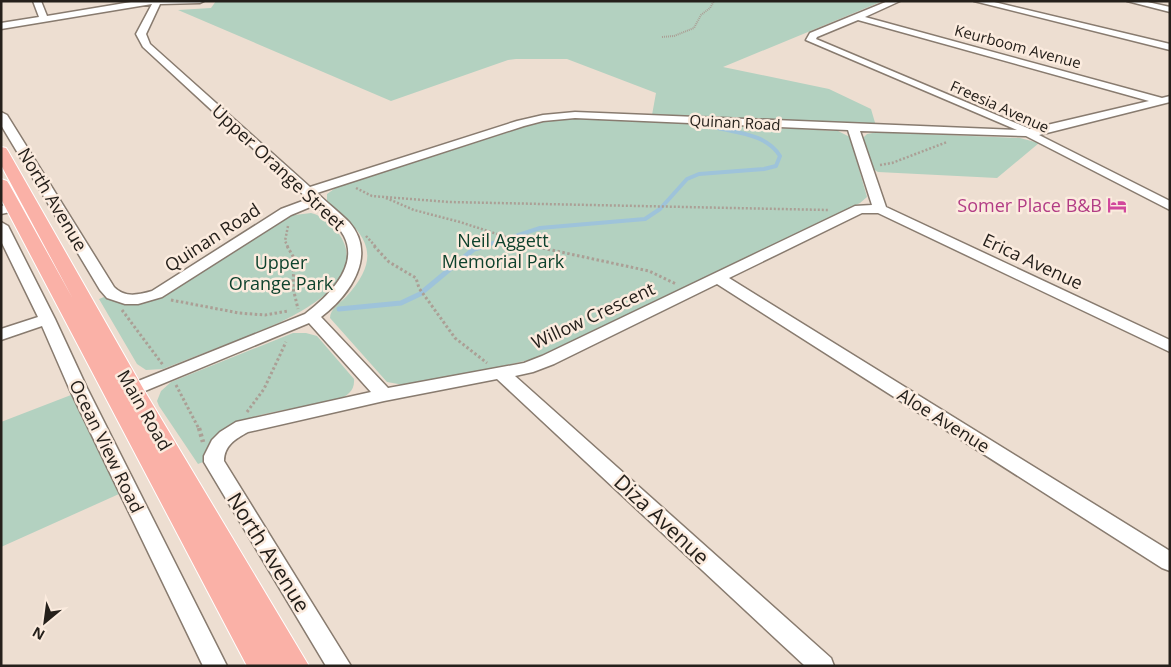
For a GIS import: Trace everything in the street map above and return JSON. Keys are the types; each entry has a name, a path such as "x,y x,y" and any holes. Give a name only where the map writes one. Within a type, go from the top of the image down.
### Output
{"main road":[{"name":"Main Road","path":"1,151 16,207"},
{"name":"Main Road","path":"1,184 125,393 294,666"},
{"name":"Main Road","path":"125,393 263,666"}],"street":[{"path":"37,1 44,18"},
{"path":"184,3 200,1"},
{"path":"1,26 156,2 206,5 208,1"},
{"path":"857,17 896,1"},
{"path":"978,1 1170,47"},
{"path":"1131,1 1170,10"},
{"name":"Upper Orange Street","path":"125,393 281,330 304,313 327,304 350,274 354,266 356,250 352,236 344,225 146,45 141,34 156,2"},
{"name":"Freesia Avenue","path":"857,17 811,39 813,42 1028,133 1170,206"},
{"name":"Keurboom Avenue","path":"857,17 1167,102"},
{"name":"Quinan Road","path":"127,299 148,297 175,283 281,215 339,182 521,123 553,116 576,115 972,133 1028,133 1167,102"},
{"name":"North Avenue","path":"1,115 108,290 112,295 127,299"},
{"path":"853,128 880,209"},
{"name":"Willow Crescent","path":"234,432 384,395 527,368 548,360 850,213 860,209 880,209"},
{"name":"Erica Avenue","path":"880,209 1170,347"},
{"name":"Ocean View Road","path":"1,226 47,319 78,388 215,666"},
{"name":"Aloe Avenue","path":"718,278 1170,562"},
{"path":"304,313 319,323 384,395"},
{"path":"1,336 47,319"},
{"name":"Diza Avenue","path":"501,373 822,666"},
{"name":"North Avenue","path":"234,432 215,450 214,462 339,666"}],"path":[{"path":"662,38 674,36 694,28 701,16 710,8 714,1"},
{"path":"866,168 892,163 944,143 975,137 972,133"},
{"path":"339,182 372,196 449,202 824,209 850,213"},
{"path":"384,197 414,210 545,250 649,271 690,290"},
{"path":"148,297 239,313 265,315 304,313 293,288 294,258 285,241 288,226 281,215"},
{"path":"352,236 364,233 389,262 416,278 419,288 454,338 501,373"},
{"path":"234,432 264,389 273,372 288,337 281,330"}],"green space":[{"path":"216,1 883,1 723,67 829,89 871,109 876,126 652,115 656,93 567,59 508,60 391,101 178,10 211,8"},
{"name":"Neil Aggett Memorial Park","path":"573,118 838,131 850,137 867,197 860,203 542,357 449,378 404,385 387,382 330,318 333,309 358,282 365,268 367,256 360,234 327,202 327,194 337,187 497,134 545,121"},
{"path":"878,132 1020,138 1039,143 997,178 878,172 873,169 863,138 867,134"},
{"name":"Upper Orange Park","path":"311,213 321,217 330,224 339,233 344,243 346,262 339,279 325,294 306,308 263,330 163,369 146,370 137,364 99,299 104,297 122,304 139,303 157,298 287,216"},
{"name":"Upper Orange Park","path":"293,333 306,333 317,336 354,379 352,390 337,400 258,416 234,424 214,438 207,449 203,462 198,464 159,406 157,401 161,391 171,382"},
{"path":"71,395 119,494 1,547 1,422"}],"waterway":[{"path":"481,247 540,228 645,219 660,209 687,179 699,174 764,169 776,166 780,156 768,143 752,136 718,128"},
{"path":"339,309 401,303 420,294 474,249 485,246"}],"place":[{"name":"Somer Place B&B","path":"1117,205"}]}
